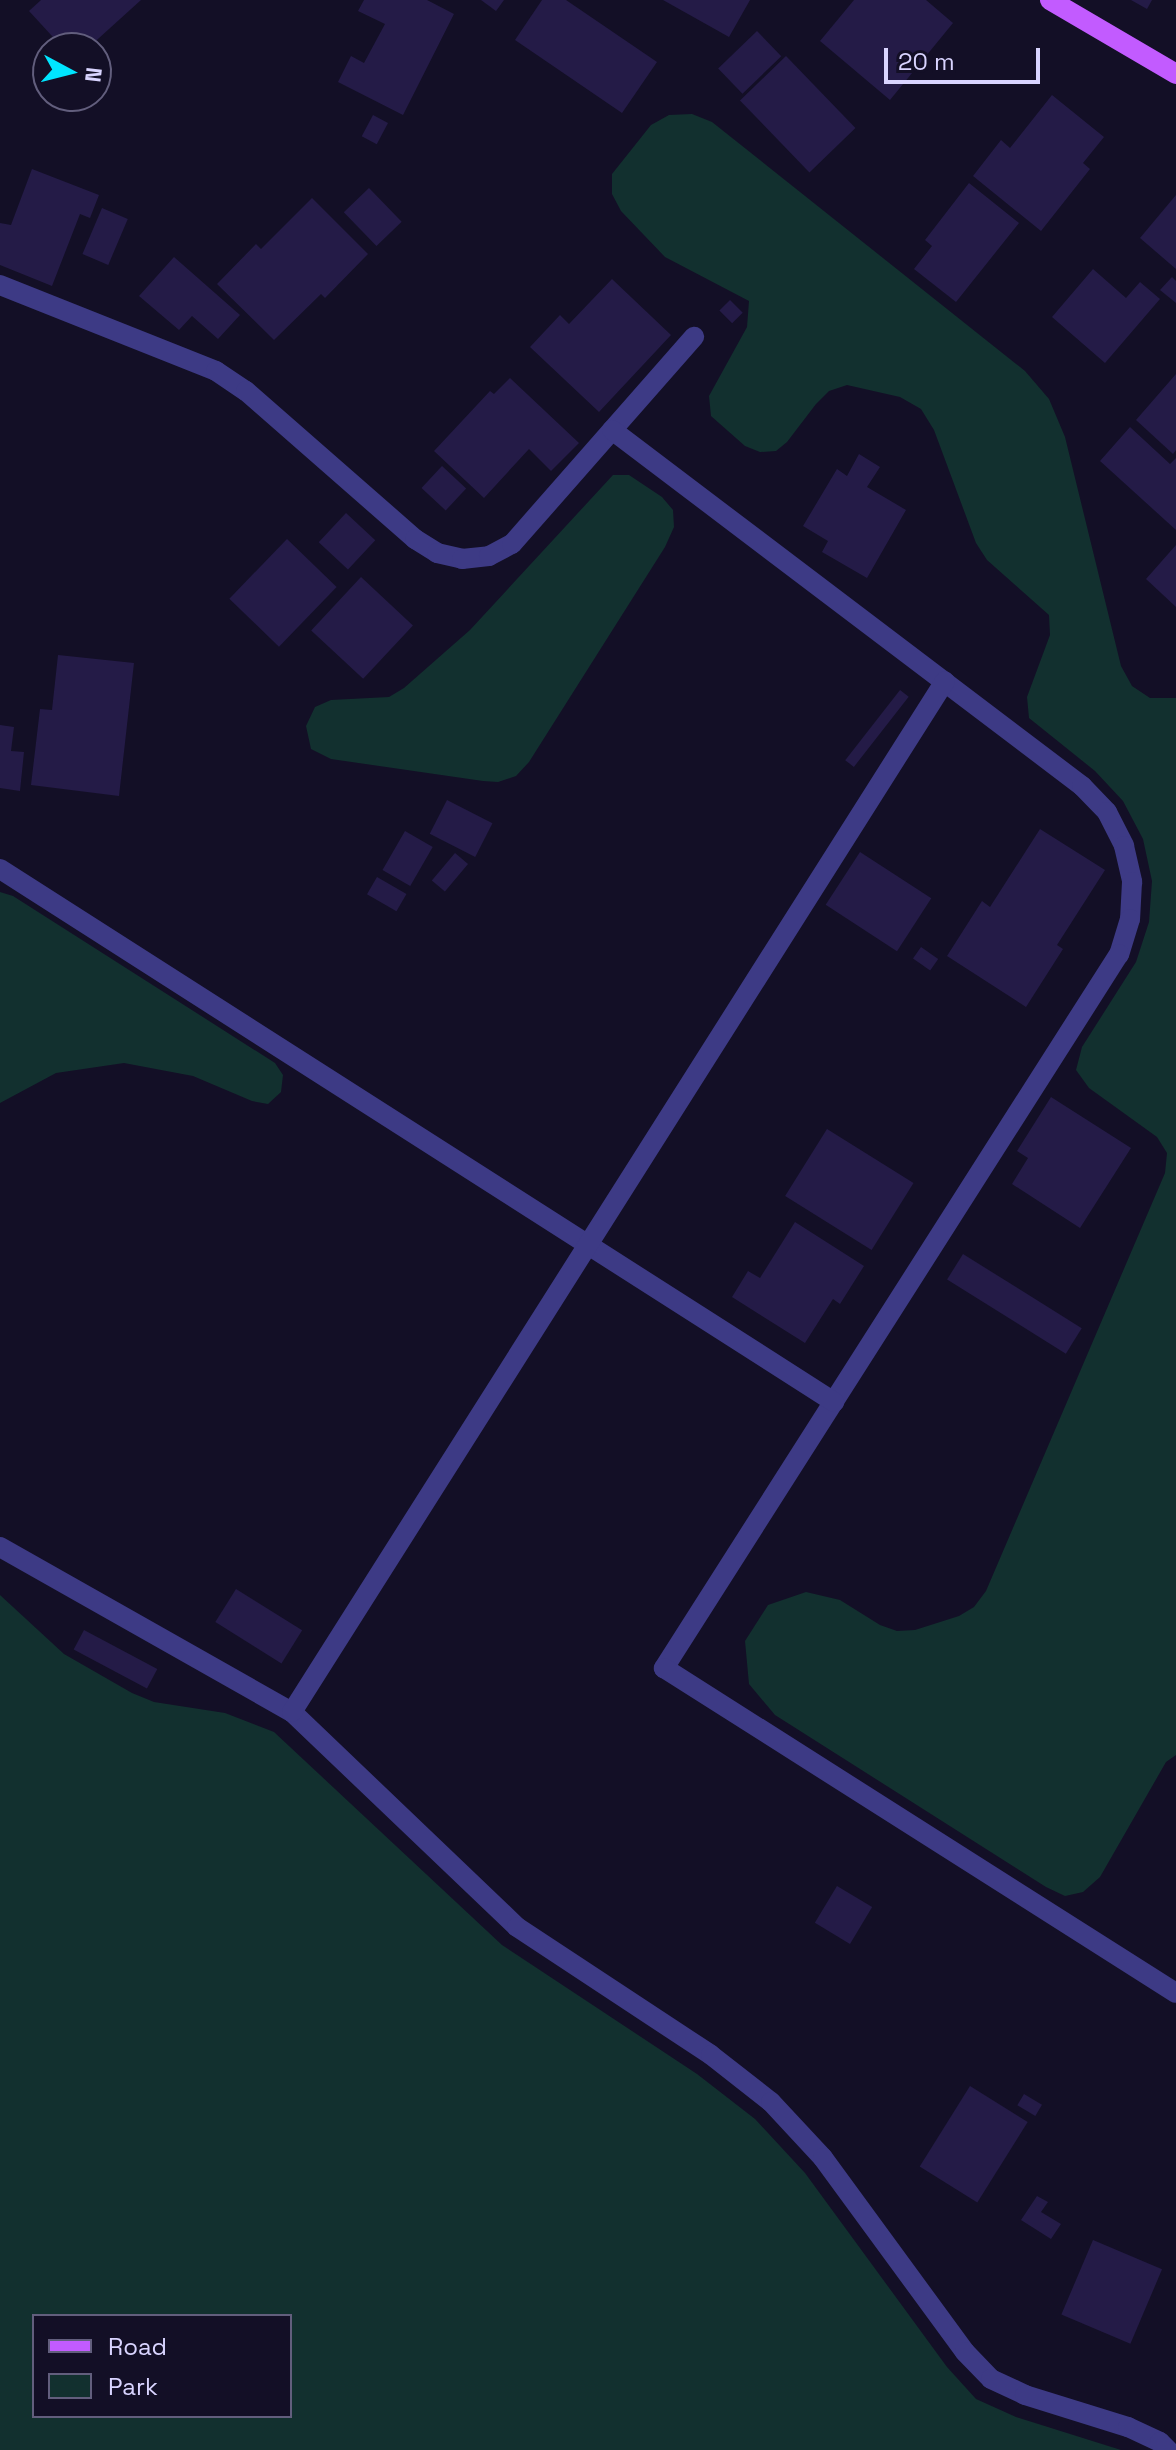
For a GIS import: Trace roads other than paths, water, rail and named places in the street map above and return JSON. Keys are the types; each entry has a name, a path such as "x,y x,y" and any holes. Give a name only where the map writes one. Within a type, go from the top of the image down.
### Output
{"main road":[{"path":"1050,0 1176,74"}],"street":[{"path":"0,285 216,371 246,391 415,539 437,553 462,559 489,556 512,544 694,337"},
{"path":"612,430 1082,786 1107,812 1124,846 1132,882 1130,919 1119,954 664,1668 1176,1993"},
{"path":"292,1712 945,681"},
{"path":"0,869 834,1402"},
{"path":"0,1547 292,1712 517,1927 711,2055 771,2102 823,2158 965,2352 991,2379 1025,2395 1128,2427 1160,2442 1168,2450"}]}
